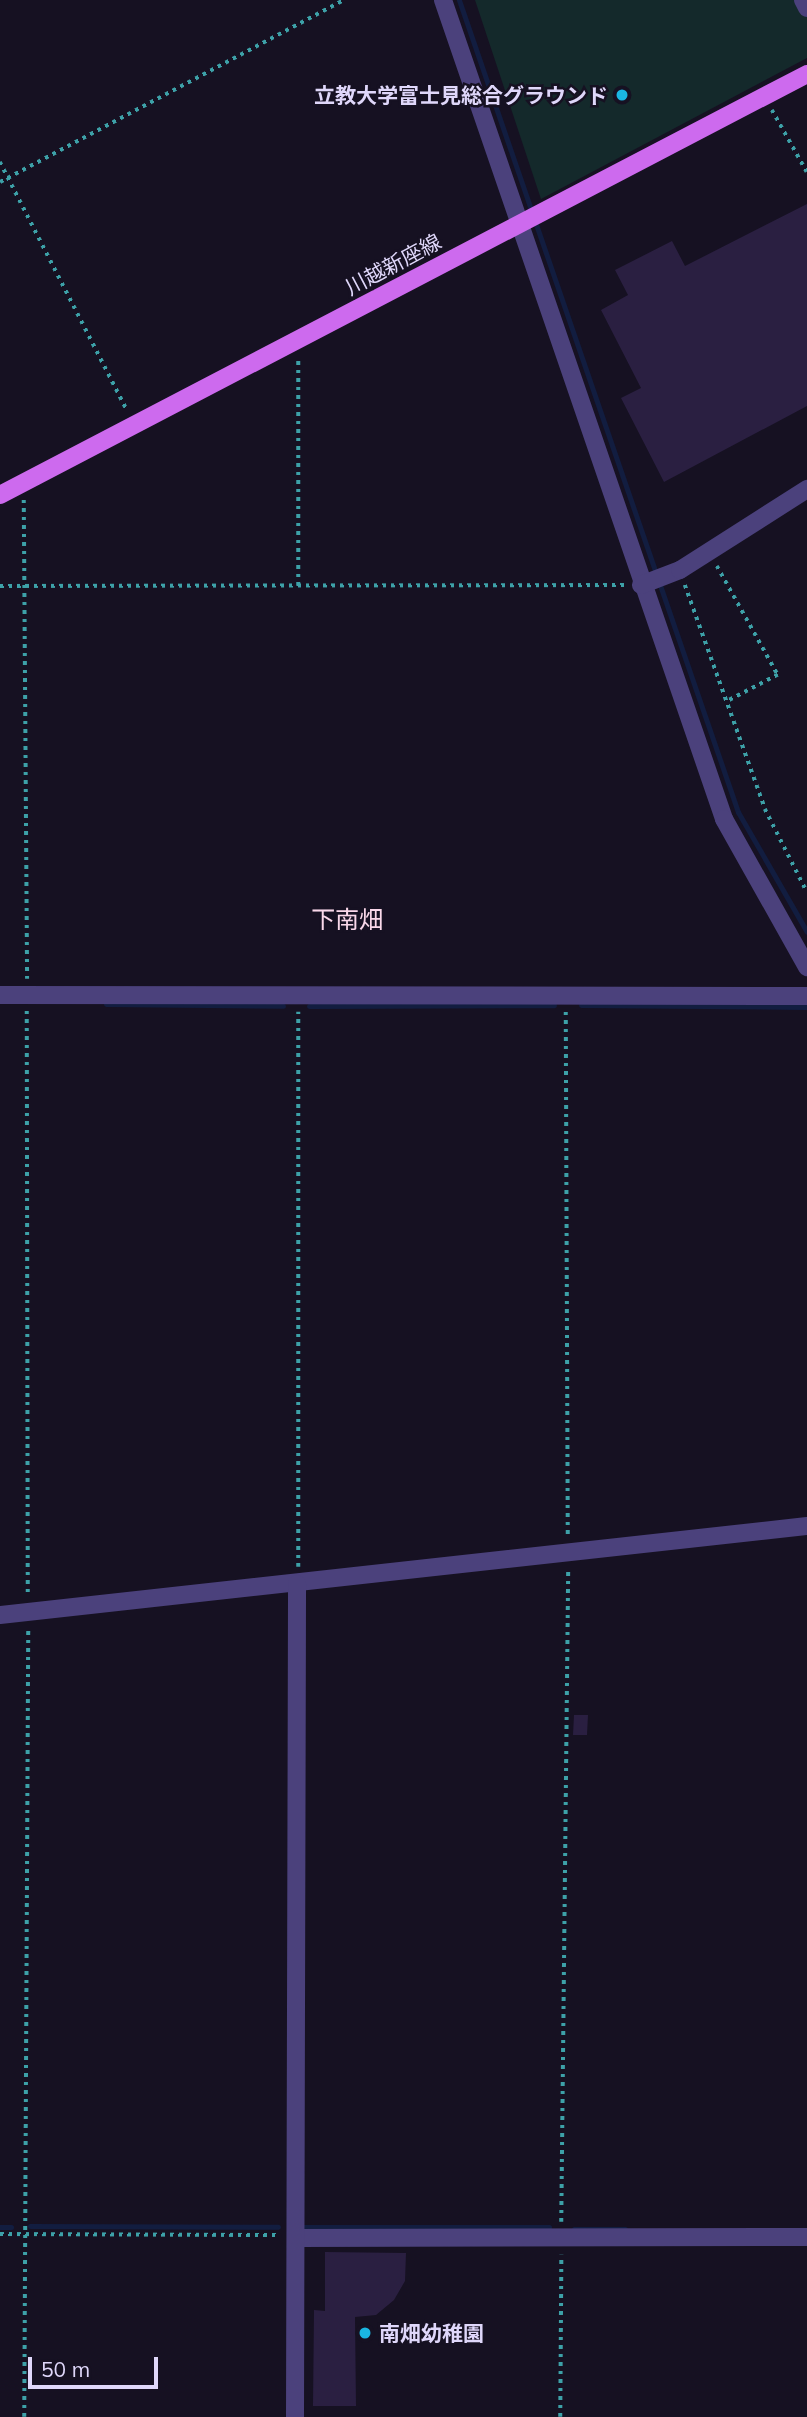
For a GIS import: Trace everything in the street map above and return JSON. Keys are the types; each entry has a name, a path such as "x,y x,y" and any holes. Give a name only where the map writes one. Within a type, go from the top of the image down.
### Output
{"main road":[{"name":"川越新座線","path":"0,495 807,74"}],"street":[{"path":"443,0 729,829 807,967"},
{"path":"803,0 807,8"},
{"path":"645,583 676,571 709,552 807,489"},
{"path":"0,995 807,996"},
{"path":"0,1615 807,1526"},
{"path":"295,2417 298,1584"},
{"path":"296,2237 561,2241 807,2237"}],"path":[{"path":"0,182 344,0"},
{"path":"764,96 807,172"},
{"path":"0,162 135,424"},
{"path":"298,339 298,586"},
{"path":"19,485 25,586 29,1612 24,2417"},
{"path":"709,552 778,675 728,701"},
{"path":"676,571 728,701 765,809 807,892"},
{"path":"0,586 645,583"},
{"path":"560,2417 568,1553 566,995"},
{"path":"298,996 298,1584"},
{"path":"0,2234 296,2237"}],"green space":[{"name":"立教大学富士見総合グラウンド","path":"475,0 807,0 807,58 541,199"}],"building":[{"path":"807,204 807,406 664,482 621,398 641,388 601,310 628,295 615,270 672,241 685,266"},
{"path":"574,1715 588,1715 587,1735 573,1735"},
{"path":"325,2252 406,2253 405,2281 394,2300 376,2315 355,2317 356,2406 313,2406 314,2310 325,2311"}],"waterway":[{"path":"459,0 738,812 807,932"},
{"path":"106,1004 283,1006"},
{"path":"309,1006 554,1005"},
{"path":"581,1005 807,1007"},
{"path":"30,2226 278,2227"},
{"path":"0,2227 11,2227"},
{"path":"304,2227 549,2227"},
{"path":"574,2229 625,2229"}],"place":[{"name":"立教大学富士見総合グラウンド","path":"622,95"},
{"name":"南畑幼稚園","path":"365,2333"}],"district":[{"name":"下南畑","path":"347,920"}]}
